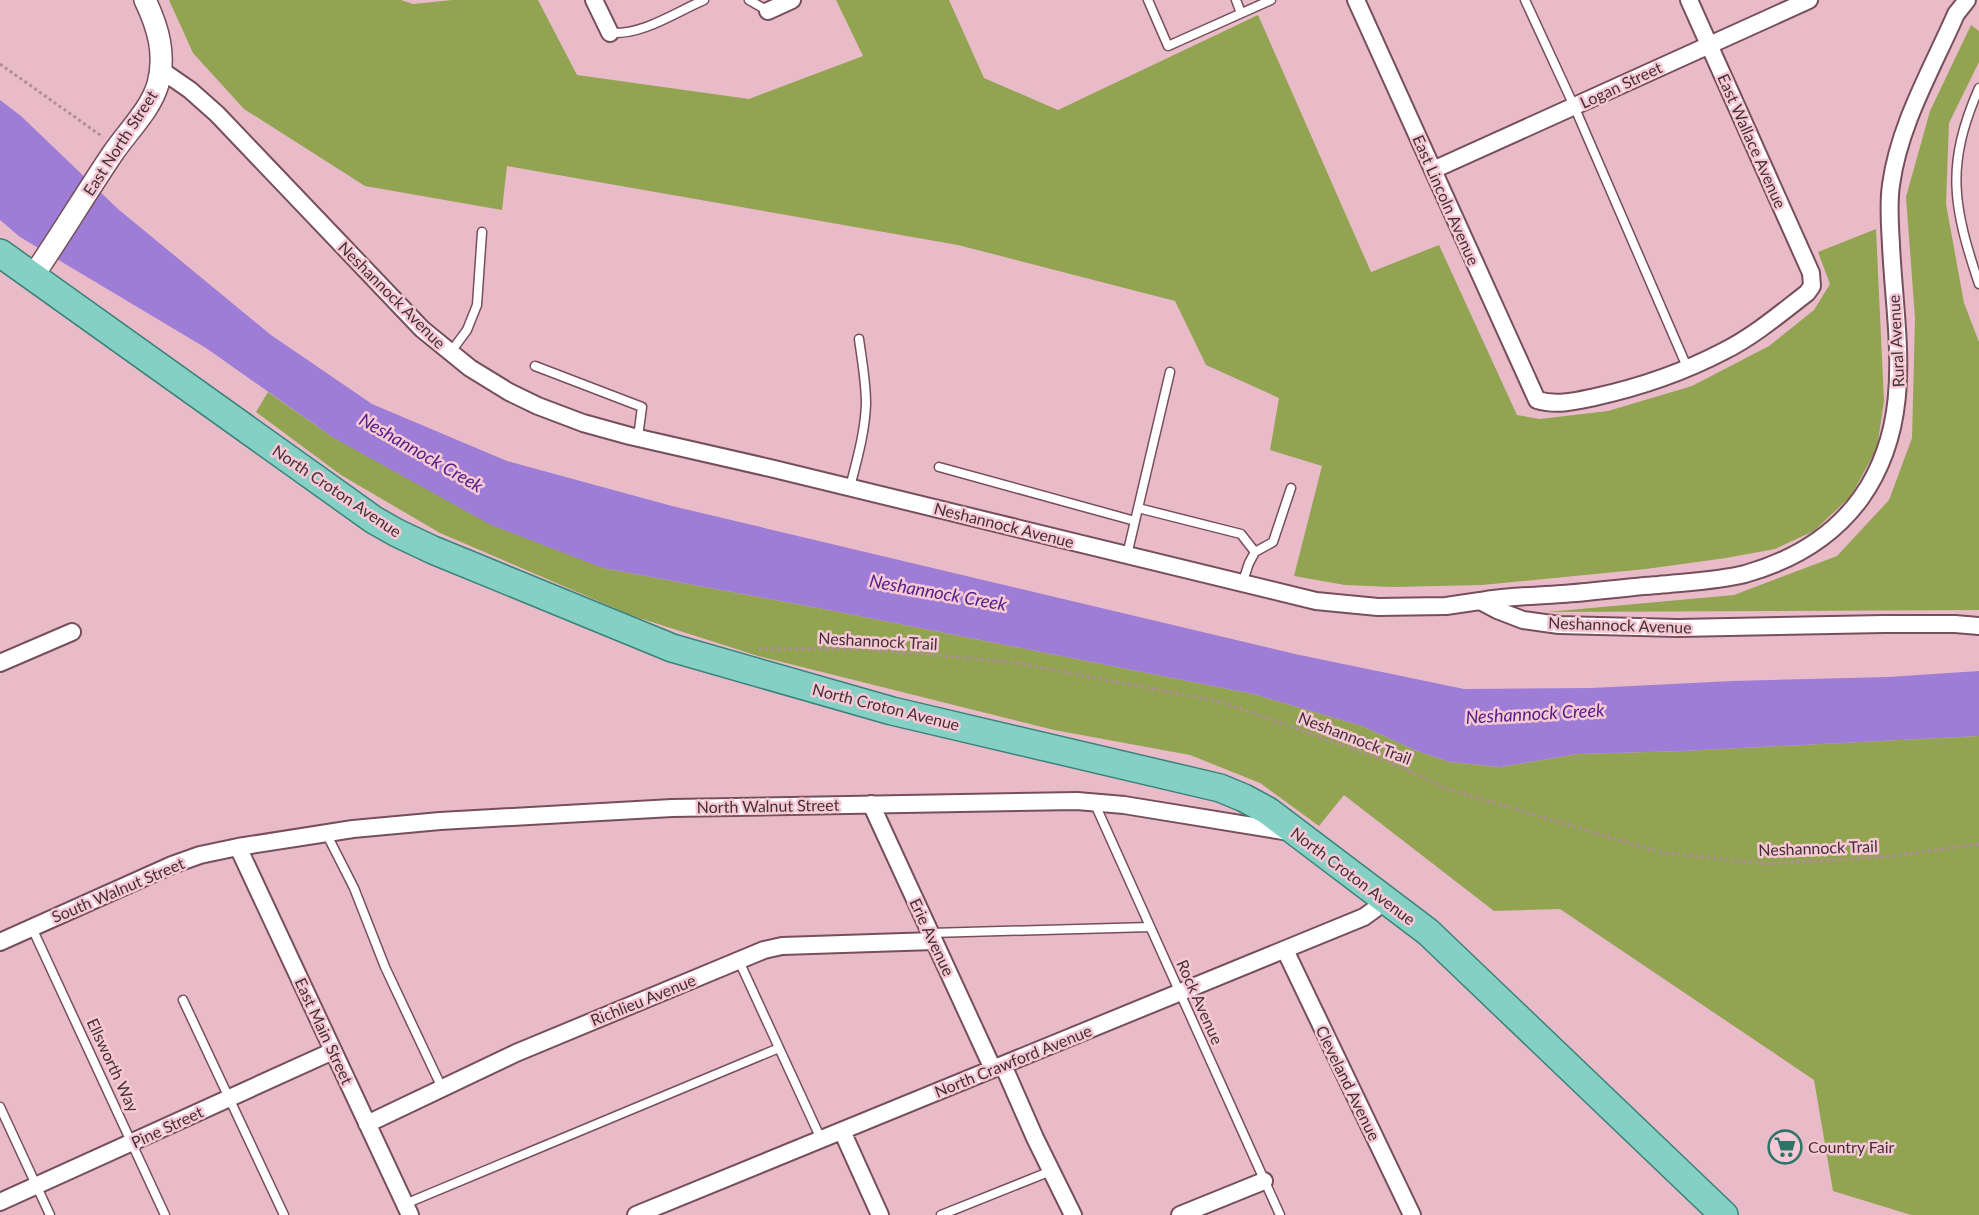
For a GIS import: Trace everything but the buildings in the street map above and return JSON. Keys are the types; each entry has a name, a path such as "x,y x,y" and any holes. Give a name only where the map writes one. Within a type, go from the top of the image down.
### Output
{"main road":[{"name":"North Croton Avenue","path":"0,253 39,267 374,520 433,550 672,648 892,711 1220,788 1268,810 1428,932 1724,1215"}],"street":[{"name":"East North Street","path":"39,267 110,146 152,100 158,86 162,54 159,36 145,0"},
{"path":"594,0 610,33"},
{"path":"768,11 792,0"},
{"name":"East Lincoln Avenue","path":"1356,0 1537,400 1545,403 1565,403 1611,394 1656,381 1688,367"},
{"name":"East Wallace Avenue","path":"1688,367 1725,351 1766,324 1807,293 1812,283 1811,273 1689,0"},
{"name":"Logan Street","path":"1432,170 1809,0"},
{"name":"Rural Avenue","path":"1480,601 1705,581 1743,574 1781,562 1807,549 1831,531 1852,510 1881,464 1892,434 1898,402 1899,370 1890,207 1897,154 1907,124 1956,14 1967,0"},
{"name":"Neshannock Avenue","path":"161,70 190,90 217,114 422,329 450,353 509,392 583,423 1316,601 1353,606 1439,606 1480,601 1523,620 1559,625 1678,628 1884,624 1979,626"},
{"path":"0,663 72,632"},
{"name":"North Walnut Street","path":"238,847 440,821 672,808 871,804 1094,802 1219,819 1297,833"},
{"name":"Erie Avenue","path":"871,804 932,937 1072,1215"},
{"name":"South Walnut Street","path":"0,942 172,865 200,855 238,847"},
{"name":"East Main Street","path":"238,847 407,1209"},
{"name":"North Crawford Avenue","path":"636,1215 1364,917 1375,909 1382,897"},
{"name":"Richlieu Avenue","path":"367,1124 546,1040 764,950 782,946 932,937"},
{"name":"Cleveland Avenue","path":"1285,950 1412,1215"},
{"name":"Pine Street","path":"0,1202 333,1051"},
{"path":"842,1131 880,1215"},
{"path":"1180,1215 1264,1181"}],"lane":[{"path":"610,33 626,34 644,28 704,0"},
{"path":"749,0 768,11"},
{"path":"1148,0 1168,46 1271,0"},
{"path":"1236,0 1241,13"},
{"path":"1525,0 1688,367"},
{"path":"1979,88 1962,134 1956,173 1960,219 1979,284"},
{"path":"450,353 467,330 477,305 482,232"},
{"path":"850,487 863,430 866,404 859,339"},
{"path":"535,366 642,407 638,437"},
{"path":"1127,555 1170,372"},
{"path":"939,467 1135,521"},
{"path":"1242,584 1255,552 1273,542 1292,488"},
{"path":"1138,508 1241,534 1255,552"},
{"name":"Rock Avenue","path":"1094,802 1280,1215"},
{"path":"326,834 354,888 386,967 442,1088"},
{"name":"Richlieu Avenue","path":"932,937 1150,927"},
{"name":"Ellsworth Way","path":"32,928 165,1215"},
{"path":"739,961 821,1139"},
{"path":"183,1000 284,1215"},
{"path":"407,1209 779,1048"},
{"path":"0,1107 50,1215"},
{"path":"940,1215 1051,1171"}],"path":[{"path":"0,64 110,146"},
{"name":"Neshannock Trail","path":"758,649 862,649 1013,662 1222,702 1387,760 1448,789 1660,852 1767,864 1884,857 1979,844"}],"green space":[{"path":"169,0 401,0 413,4 452,0 538,0 577,75 749,99 863,56 836,0 949,0 984,78 1058,110 1258,15 1371,272 1439,245 1517,415 1540,419 1608,411 1692,386 1769,346 1814,310 1830,284 1818,252 1876,229 1884,401 1877,448 1851,496 1814,531 1775,549 1646,569 1482,585 1393,587 1345,585 1294,576 1322,466 1270,450 1279,398 1206,365 1175,301 958,245 507,166 502,210 365,186 244,109 193,53"},
{"path":"1971,25 1979,31 1979,62 1949,123 1946,204 1964,303 1979,342 1979,610 1547,612 1734,595 1837,556 1889,500 1912,438 1915,318 1906,197 1930,111"},
{"path":"268,392 334,438 603,568 1253,694 1362,726 1417,751 1450,762 1500,767 1578,754 1979,736 1979,1215 1911,1215 1833,1191 1814,1080 1560,909 1494,911 1344,795 1319,826 1260,783 1190,755 1054,730 758,656 633,616 440,533 341,475 256,412"}],"water":[{"name":"Neshannock Creek","path":"0,100 21,116 118,209 271,335 372,404 507,461 672,506 1295,654 1464,689 1591,688 1888,677 1979,671 1979,736 1578,754 1500,767 1450,762 1417,751 1362,726 1253,694 603,568 491,525 334,438 206,348 20,237 0,220"}],"place":[{"name":"Country Fair","path":"1785,1147"}]}
